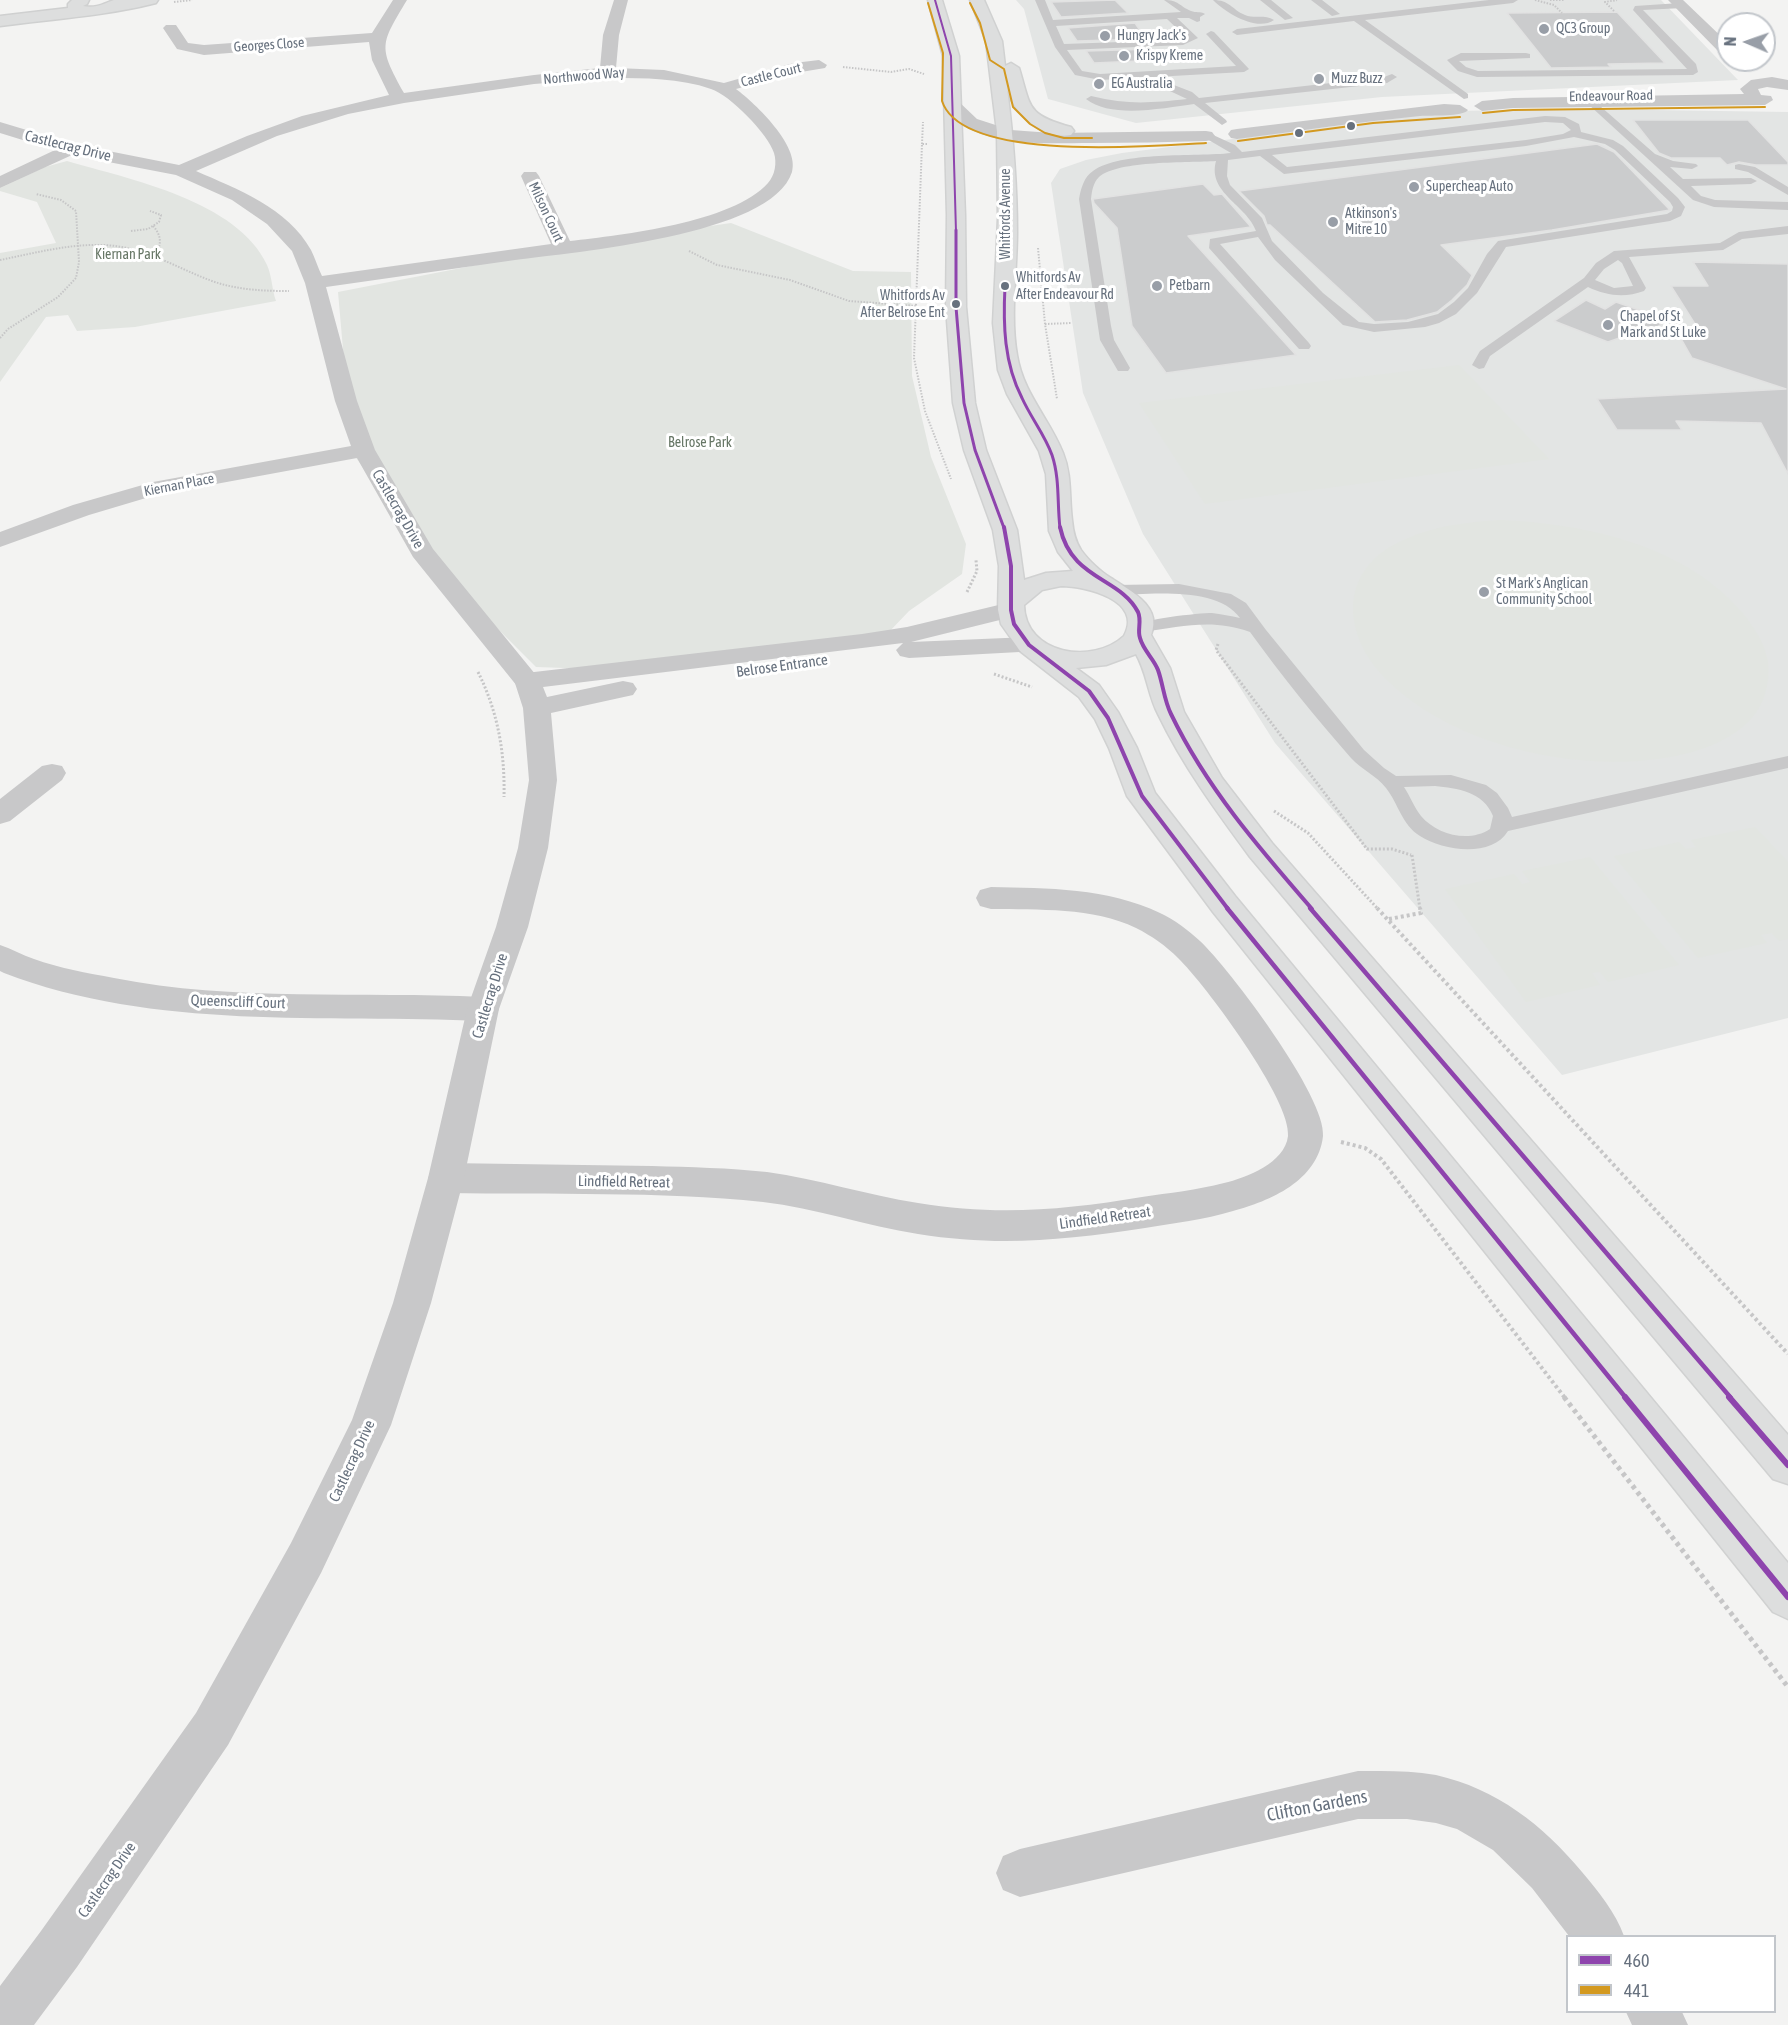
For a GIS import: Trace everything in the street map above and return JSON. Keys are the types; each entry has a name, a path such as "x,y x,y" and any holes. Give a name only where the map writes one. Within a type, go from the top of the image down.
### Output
{"main road":[{"path":"0,19 82,3 103,10 118,3 151,0"},
{"path":"935,0 951,56 956,215 956,307 964,403 975,450 1005,530 1011,566 1014,624 1034,648 1089,691 1108,718 1142,796 1217,895 1788,1597"},
{"name":"Whitfords Avenue","path":"977,0 994,41 997,57 1006,158 1009,208 1003,330 1010,373 1023,402 1041,430 1054,461 1063,539 1070,552 1135,608 1140,632 1157,668 1170,712 1210,783 1261,850 1788,1464"},
{"path":"997,57 1010,64 1020,104 1048,126 1065,131"},
{"path":"1012,606 1017,596 1031,586 1047,580 1076,579 1108,587"},
{"path":"1034,648 1054,657 1090,660 1123,652 1140,632"}],"street":[{"path":"399,98 376,45 378,37 400,0"},
{"path":"608,71 611,35 621,0"},
{"path":"1683,2 1716,25"},
{"path":"1683,2 1716,39"},
{"name":"Georges Close","path":"171,28 178,44 182,47 204,50 378,37"},
{"name":"Castle Court","path":"723,88 794,68 819,64"},
{"name":"Northwood Way","path":"181,171 282,128 329,113 399,98 608,71 674,76 723,88"},
{"name":"Endeavour Road","path":"951,104 958,114 969,122 1002,132 1034,138 1178,136 1444,109 1462,101 1553,106 1678,95 1749,73 1785,84"},
{"name":"Endeavour Road","path":"1553,106 1592,102 1745,99 1773,102 1754,96 1749,73"},
{"path":"315,283 653,233 726,214 767,194 783,174 786,166 784,154 777,141 723,88"},
{"name":"Castlecrag Drive","path":"0,127 70,149 181,171 238,196 274,220 301,250 315,283 346,401 364,450 422,552 532,694 543,780 533,848 512,927 483,1009 446,1178 412,1303 371,1425 306,1558 212,1729 59,1949 2,2025"},
{"name":"Endeavour Road","path":"953,144 1002,132 1218,132"},
{"path":"1006,158 1050,146 1171,140 1178,136"},
{"path":"0,183 70,149"},
{"name":"Milson Court","path":"530,176 563,248"},
{"name":"Kiernan Place","path":"0,540 81,510 153,489 364,450"},
{"name":"Belrose Entrance","path":"532,694 720,660 907,635 1012,606"},
{"name":"Belrose Entrance","path":"532,694 637,687 923,649 1034,648"},
{"path":"0,814 52,773"},
{"path":"991,898 1056,900 1110,907 1159,924 1177,936 1191,951 1286,1078 1301,1108 1306,1132"},
{"name":"Queenscliff Court","path":"5,967 157,998 225,1003 483,1009"},
{"name":"Lindfield Retreat","path":"446,1178 744,1185 812,1193 888,1213 939,1222 1017,1227 1062,1225 1206,1202 1267,1183 1287,1168 1300,1153 1306,1132"},
{"name":"Clifton Gardens","path":"1020,1873 1358,1795 1400,1795 1437,1799 1479,1813 1522,1841 1559,1879 1598,1935"},
{"path":"1653,2013 1662,2025"}],"lane":[{"path":"1040,0 1060,47 1079,73 1100,77 1244,69 1206,26 1179,0"},
{"path":"1169,0 1206,26"},
{"path":"1218,0 1243,18 1265,20 1335,14 1368,8 1480,0"},
{"path":"1265,0 1288,18"},
{"path":"1316,0 1335,14"},
{"path":"1403,0 1413,6"},
{"path":"1050,24 1171,18 1206,26 1272,28 1513,0"},
{"path":"1526,56 1461,56 1452,60 1455,65 1469,73 1477,74 1693,72 1692,66 1638,10 1638,8 1683,2"},
{"path":"1045,13 1140,9 1148,6"},
{"path":"1060,47 1180,43 1193,38 1171,18"},
{"path":"1356,18 1426,67 1462,101"},
{"path":"1221,58 1235,59"},
{"path":"1163,61 1174,64 1235,59"},
{"path":"1074,65 1096,64"},
{"path":"1426,67 1455,65"},
{"path":"1123,368 1107,340 1104,326 1085,199 1092,177 1103,170 1149,162 1218,132 1392,77"},
{"path":"1091,99 1218,132 1262,152 1284,171 1526,143 1574,134 1610,142 1619,148 1679,207 1677,213 1670,217 1502,244 1495,249 1482,276 1467,296 1444,317 1425,323 1401,326 1371,327 1349,323 1267,243 1257,220 1227,189 1221,170 1218,132 1188,94 1161,84"},
{"path":"1592,102 1697,198 1714,204 1788,206"},
{"path":"1262,152 1505,123 1553,106 1575,126 1577,131 1574,134"},
{"path":"1652,156 1671,164 1692,166"},
{"path":"1729,167 1751,169 1788,192"},
{"path":"1680,183 1750,180"},
{"path":"1479,365 1485,354 1588,281 1600,266 1618,254 1723,246 1739,236 1788,230"},
{"path":"1263,233 1222,239 1215,242 1215,248 1304,346"},
{"path":"1588,281 1610,291 1631,292 1640,288 1627,261 1618,254"},
{"path":"1108,587 1179,590 1225,597 1240,606 1255,628 1358,754 1374,770 1392,782 1414,821 1427,832 1441,838 1471,843 1485,840 1496,834 1502,826 1502,816 1498,805 1489,796 1462,783 1434,780 1392,782"},
{"path":"1140,632 1191,618 1208,616 1237,620 1255,628"},
{"path":"1502,826 1788,762"}],"path":[{"path":"1534,0 1554,5 1562,13"},
{"path":"1550,0 1564,0"},
{"path":"1615,12 1605,2 1618,0"},
{"path":"819,64 891,72 909,69 925,75"},
{"path":"0,338 7,328 33,315 72,285 79,268 78,214 75,208 69,204 26,192"},
{"path":"131,231 153,226 159,222 161,215 150,211"},
{"path":"153,226 161,236 161,246 154,258"},
{"path":"653,233 717,265 790,280 849,301 917,306"},
{"path":"1038,242 1045,324 1057,400"},
{"path":"0,260 77,247 108,245 126,248 226,285 253,290 290,291 315,283"},
{"path":"1045,324 1072,323"},
{"path":"1266,806 1308,833 1788,1354"},
{"path":"1388,920 1421,913 1412,855"},
{"path":"1306,1132 1365,1148 1381,1159 1788,1687"}],"shaded area":[{"path":"1016,0 1661,0 1716,57 1716,72 1730,72 1738,80 1382,97 1136,123 1048,99 1024,9"},
{"name":"St Mark's Anglican Community School","path":"1584,109 1788,112 1788,1018 1562,1075 1275,743 1143,534 1083,393 1051,183 1060,169 1086,160 1122,153 1453,111"}],"green space":[{"name":"Kiernan Park","path":"67,161 150,185 179,196 232,224 253,243 267,265 276,301 135,327 77,331 68,315 46,317 0,382 0,253 56,243 37,202 0,191 0,188 45,167"},
{"name":"Belrose Park","path":"731,223 853,271 911,272 912,376 931,457 966,544 962,574 909,611 889,632 622,670 536,667 427,558 352,452 338,292 579,245"},
{"path":"1459,365 1549,459 1205,504 1139,403"},
{"path":"1501,520 1567,527 1600,533 1633,543 1664,555 1694,571 1721,591 1752,626 1767,655 1767,685 1763,700 1755,714 1739,730 1713,745 1698,750 1653,760 1606,762 1539,754 1505,746 1441,720 1413,702 1388,681 1372,662 1361,642 1354,622 1353,602 1358,583 1368,565 1385,550 1408,538 1454,525"},
{"path":"1755,827 1788,862 1788,939 1779,941 1772,933 1761,935 1767,943 1698,958 1614,856 1679,842 1686,849 1696,847 1691,840"},
{"path":"1590,857 1679,965 1608,982 1600,972 1592,973 1600,985 1526,1002 1445,889 1514,874 1522,884 1530,882 1522,871"}],"building":[{"path":"1115,0 1128,13 1061,17 1051,2"},
{"path":"1617,12 1665,63 1551,68 1507,13"},
{"name":"Hungry Jack's","path":"1135,23 1146,39 1077,41 1068,28"},
{"name":"Krispy Kreme","path":"1153,49 1162,60 1094,63 1086,51"},
{"path":"1633,120 1748,120 1788,162 1788,165 1756,165 1739,162 1727,165 1720,158 1671,158 1659,153"},
{"path":"1597,144 1614,152 1670,210 1552,230 1441,245 1472,275 1467,285 1437,312 1407,320 1375,322 1270,225 1267,225 1264,216 1239,191"},
{"path":"1203,184 1214,195 1222,194 1251,227 1188,236 1296,355 1166,373 1132,326 1117,228 1093,199"},
{"path":"1693,262 1788,264 1788,474 1761,423 1676,421 1682,430 1617,430 1597,399 1786,389 1692,358 1671,321 1700,332 1671,286 1708,286"},
{"name":"Chapel of St Mark and St Luke","path":"1586,300 1605,309 1616,302 1668,320 1637,340 1625,336 1608,342 1554,321"}],"transit line":[{"name":"460","path":"935,0 951,56 956,215 956,307 964,403 975,450 1005,530 1011,566 1011,610 1014,624 1029,645 1089,691 1108,718 1142,796 1224,904 1788,1597"},
{"name":"441","path":"928,3 943,53 942,101 960,124 987,136 1023,143 1064,147 1206,143"},
{"name":"441","path":"970,3 980,23 990,60 1004,69 1013,107 1030,124 1045,133 1064,138 1092,138"},
{"name":"441","path":"1483,113 1513,110 1765,107"},
{"name":"441","path":"1238,141 1373,123 1460,117"},
{"name":"460","path":"1005,286 1005,345 1011,373 1054,462 1059,519 1064,541 1069,551 1085,569 1123,596 1137,610 1141,624 1139,637 1157,668 1170,712 1210,783 1261,850 1788,1465"}],"place":[{"name":"QC3 Group","path":"1544,29"},
{"name":"Hungry Jack's","path":"1105,36"},
{"name":"Krispy Kreme","path":"1124,56"},
{"name":"Muzz Buzz","path":"1319,79"},
{"name":"EG Australia","path":"1099,84"},
{"name":"Supercheap Auto","path":"1414,187"},
{"name":"Atkinson's Mitre 10","path":"1333,222"},
{"name":"Whitfords Av After Endeavour Rd","path":"1005,286"},
{"name":"Petbarn","path":"1157,286"},
{"name":"Whitfords Av After Belrose Ent","path":"956,304"},
{"name":"Chapel of St Mark and St Luke","path":"1608,325"},
{"name":"St Mark's Anglican Community School","path":"1484,592"}]}
